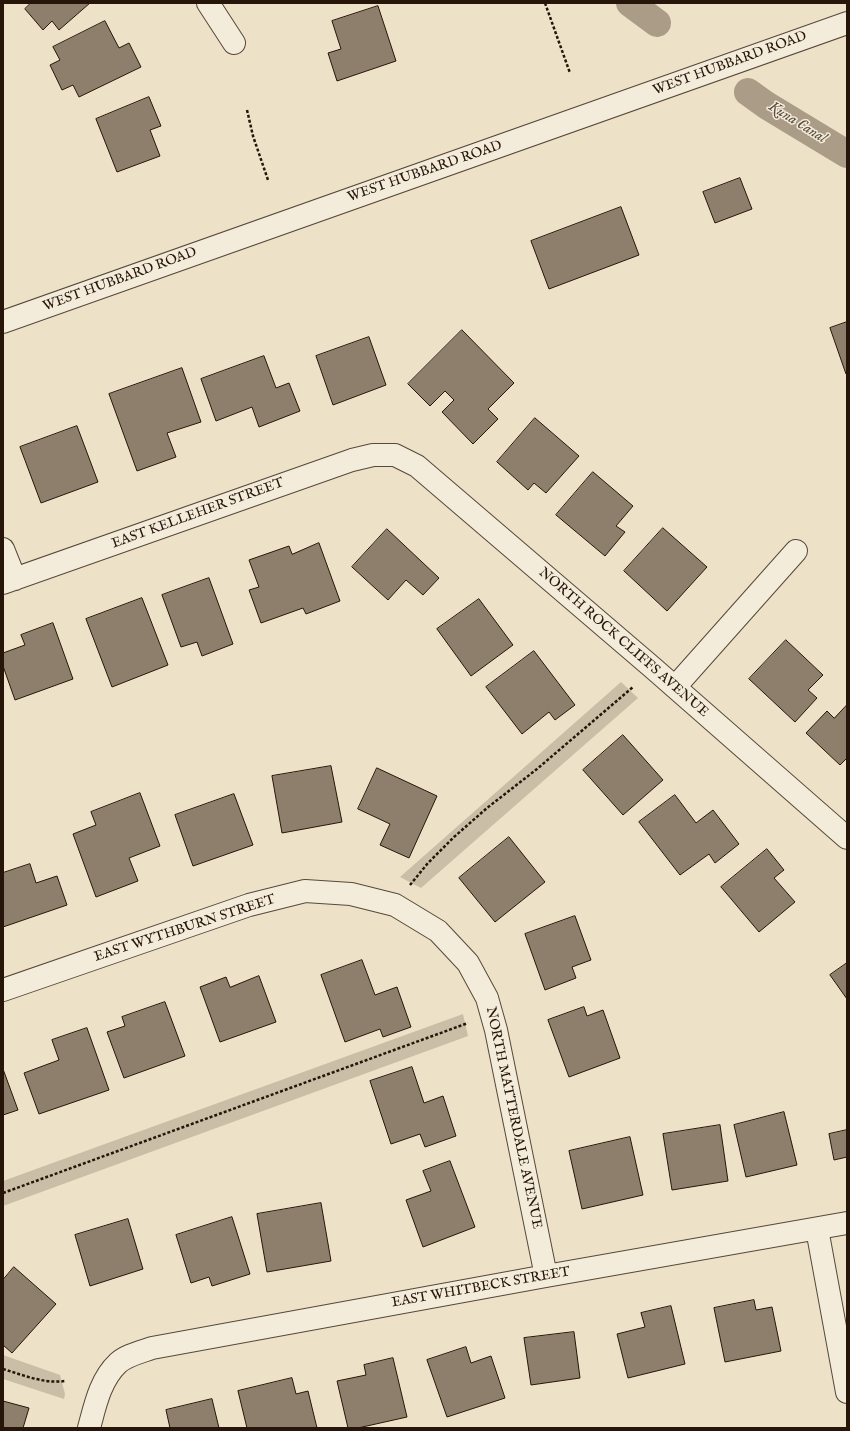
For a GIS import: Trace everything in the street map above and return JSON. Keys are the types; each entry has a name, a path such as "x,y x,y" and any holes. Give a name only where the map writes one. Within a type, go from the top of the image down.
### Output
{"street":[{"path":"208,3 234,43"},
{"name":"WEST HUBBARD ROAD","path":"3,322 847,23"},
{"name":"EAST KELLEHER STREET","path":"9,581 352,460 373,455 395,454"},
{"name":"NORTH ROCK CLIFFS AVENUE","path":"395,454 417,466 675,687 847,838"},
{"path":"3,549 9,581"},
{"path":"675,687 796,552"},
{"name":"EAST WYTHBURN STREET","path":"3,990 249,905 304,891 351,894 395,905"},
{"name":"NORTH MATTERDALE AVENUE","path":"395,905 438,931 468,963 487,998 496,1030 546,1276"},
{"name":"EAST WHITBECK STREET","path":"88,1428 101,1388 108,1375 118,1363 135,1354 152,1348 847,1223"},
{"path":"817,1228 847,1392"}],"path":[{"path":"544,3 570,73"},
{"path":"247,110 253,136 268,180"},
{"path":"410,886 428,863 454,837 633,687"},
{"path":"3,1193 468,1023"},
{"path":"3,1369 36,1379 55,1382 65,1381"}],"shaded area":[{"path":"621,682 638,698 421,888 400,877"},
{"path":"463,1014 468,1036 3,1206 3,1181"},
{"path":"3,1355 60,1375 65,1394 64,1399 3,1379"}],"building":[{"path":"31,3 90,3 59,30 52,21 43,30 25,9"},
{"path":"378,6 396,61 337,81 328,53 341,49 332,21"},
{"path":"105,21 119,48 129,43 141,67 79,97 73,85 62,90 50,65 60,60 53,47"},
{"path":"149,97 161,126 150,130 160,156 117,172 96,119"},
{"path":"740,178 752,209 715,223 703,192"},
{"path":"621,207 639,255 549,289 531,241"},
{"path":"847,322 847,374 846,374 830,328"},
{"path":"462,330 514,383 488,409 498,419 473,444 442,412 454,400 445,391 430,406 408,384"},
{"path":"369,337 386,385 333,405 316,356"},
{"path":"264,356 276,388 289,383 300,411 259,427 252,407 216,421 201,379"},
{"path":"182,368 201,422 167,433 176,457 137,471 109,394"},
{"path":"535,418 579,456 546,493 534,483 528,490 497,462"},
{"path":"77,426 98,482 41,503 20,447"},
{"path":"593,472 633,506 616,526 625,532 605,556 556,515"},
{"path":"663,528 707,567 667,611 624,571"},
{"path":"387,529 439,578 423,595 406,580 388,600 352,567"},
{"path":"319,543 340,601 306,614 303,608 261,623 249,590 259,587 249,560 289,546 292,554"},
{"path":"209,578 233,644 202,656 197,642 181,647 162,595"},
{"path":"142,598 168,665 112,687 86,619"},
{"path":"479,599 513,645 471,676 437,629"},
{"path":"53,623 73,679 15,700 3,666 3,653 25,645 21,635"},
{"path":"786,640 823,675 808,690 817,698 795,722 749,679"},
{"path":"534,651 575,705 555,720 549,712 522,734 486,687"},
{"path":"847,705 847,758 840,765 806,733 827,711 834,718"},
{"path":"623,735 663,780 623,815 583,770"},
{"path":"331,766 342,822 282,833 272,776"},
{"path":"377,768 437,796 409,858 380,845 390,824 358,809"},
{"path":"140,793 160,846 129,858 138,881 96,897 73,834 96,825 91,812"},
{"path":"234,794 253,845 193,866 175,815"},
{"path":"675,795 696,823 713,810 739,844 715,863 709,854 680,875 639,822"},
{"path":"509,837 545,882 495,922 459,878"},
{"path":"767,849 784,870 774,878 795,902 759,932 721,887"},
{"path":"30,864 36,883 57,876 67,905 3,927 3,873"},
{"path":"575,916 591,960 572,967 576,978 545,990 525,934"},
{"path":"362,960 375,995 397,987 411,1027 383,1037 380,1029 345,1042 321,975"},
{"path":"847,963 847,999 830,975"},
{"path":"259,976 276,1022 220,1042 200,987 226,977 230,987"},
{"path":"165,1002 185,1056 124,1078 107,1032 125,1026 122,1017"},
{"path":"584,1007 587,1016 603,1010 620,1058 569,1077 548,1020"},
{"path":"87,1028 109,1090 39,1114 24,1073 59,1060 52,1040"},
{"path":"412,1067 424,1103 443,1096 456,1136 425,1147 420,1134 391,1144 370,1081"},
{"path":"3,1069 18,1110 3,1115"},
{"path":"784,1112 797,1165 746,1177 734,1125"},
{"path":"720,1125 728,1181 672,1190 663,1134"},
{"path":"847,1130 847,1157 834,1160 829,1134"},
{"path":"630,1137 643,1195 582,1209 569,1151"},
{"path":"450,1161 475,1227 423,1247 406,1200 431,1191 423,1171"},
{"path":"321,1203 331,1261 267,1272 257,1214"},
{"path":"232,1217 250,1274 212,1286 209,1277 191,1283 176,1235"},
{"path":"128,1219 143,1269 90,1286 75,1235"},
{"path":"14,1267 56,1304 12,1353 3,1345 3,1280"},
{"path":"754,1300 756,1310 772,1307 781,1351 725,1362 714,1308"},
{"path":"671,1306 685,1364 628,1378 617,1334 645,1327 641,1313"},
{"path":"574,1332 580,1378 531,1385 524,1338"},
{"path":"466,1347 471,1363 491,1356 505,1398 447,1417 427,1360"},
{"path":"393,1358 407,1417 358,1428 348,1428 337,1381 366,1375 364,1365"},
{"path":"292,1378 296,1394 308,1391 317,1428 247,1428 238,1391"},
{"path":"212,1399 219,1428 170,1428 166,1410"},
{"path":"3,1401 29,1408 23,1428 3,1428"}],"waterway":[{"name":"Kuna Canal","path":"630,3 657,23"},
{"name":"Kuna Canal","path":"748,92 766,105 847,154"}]}
